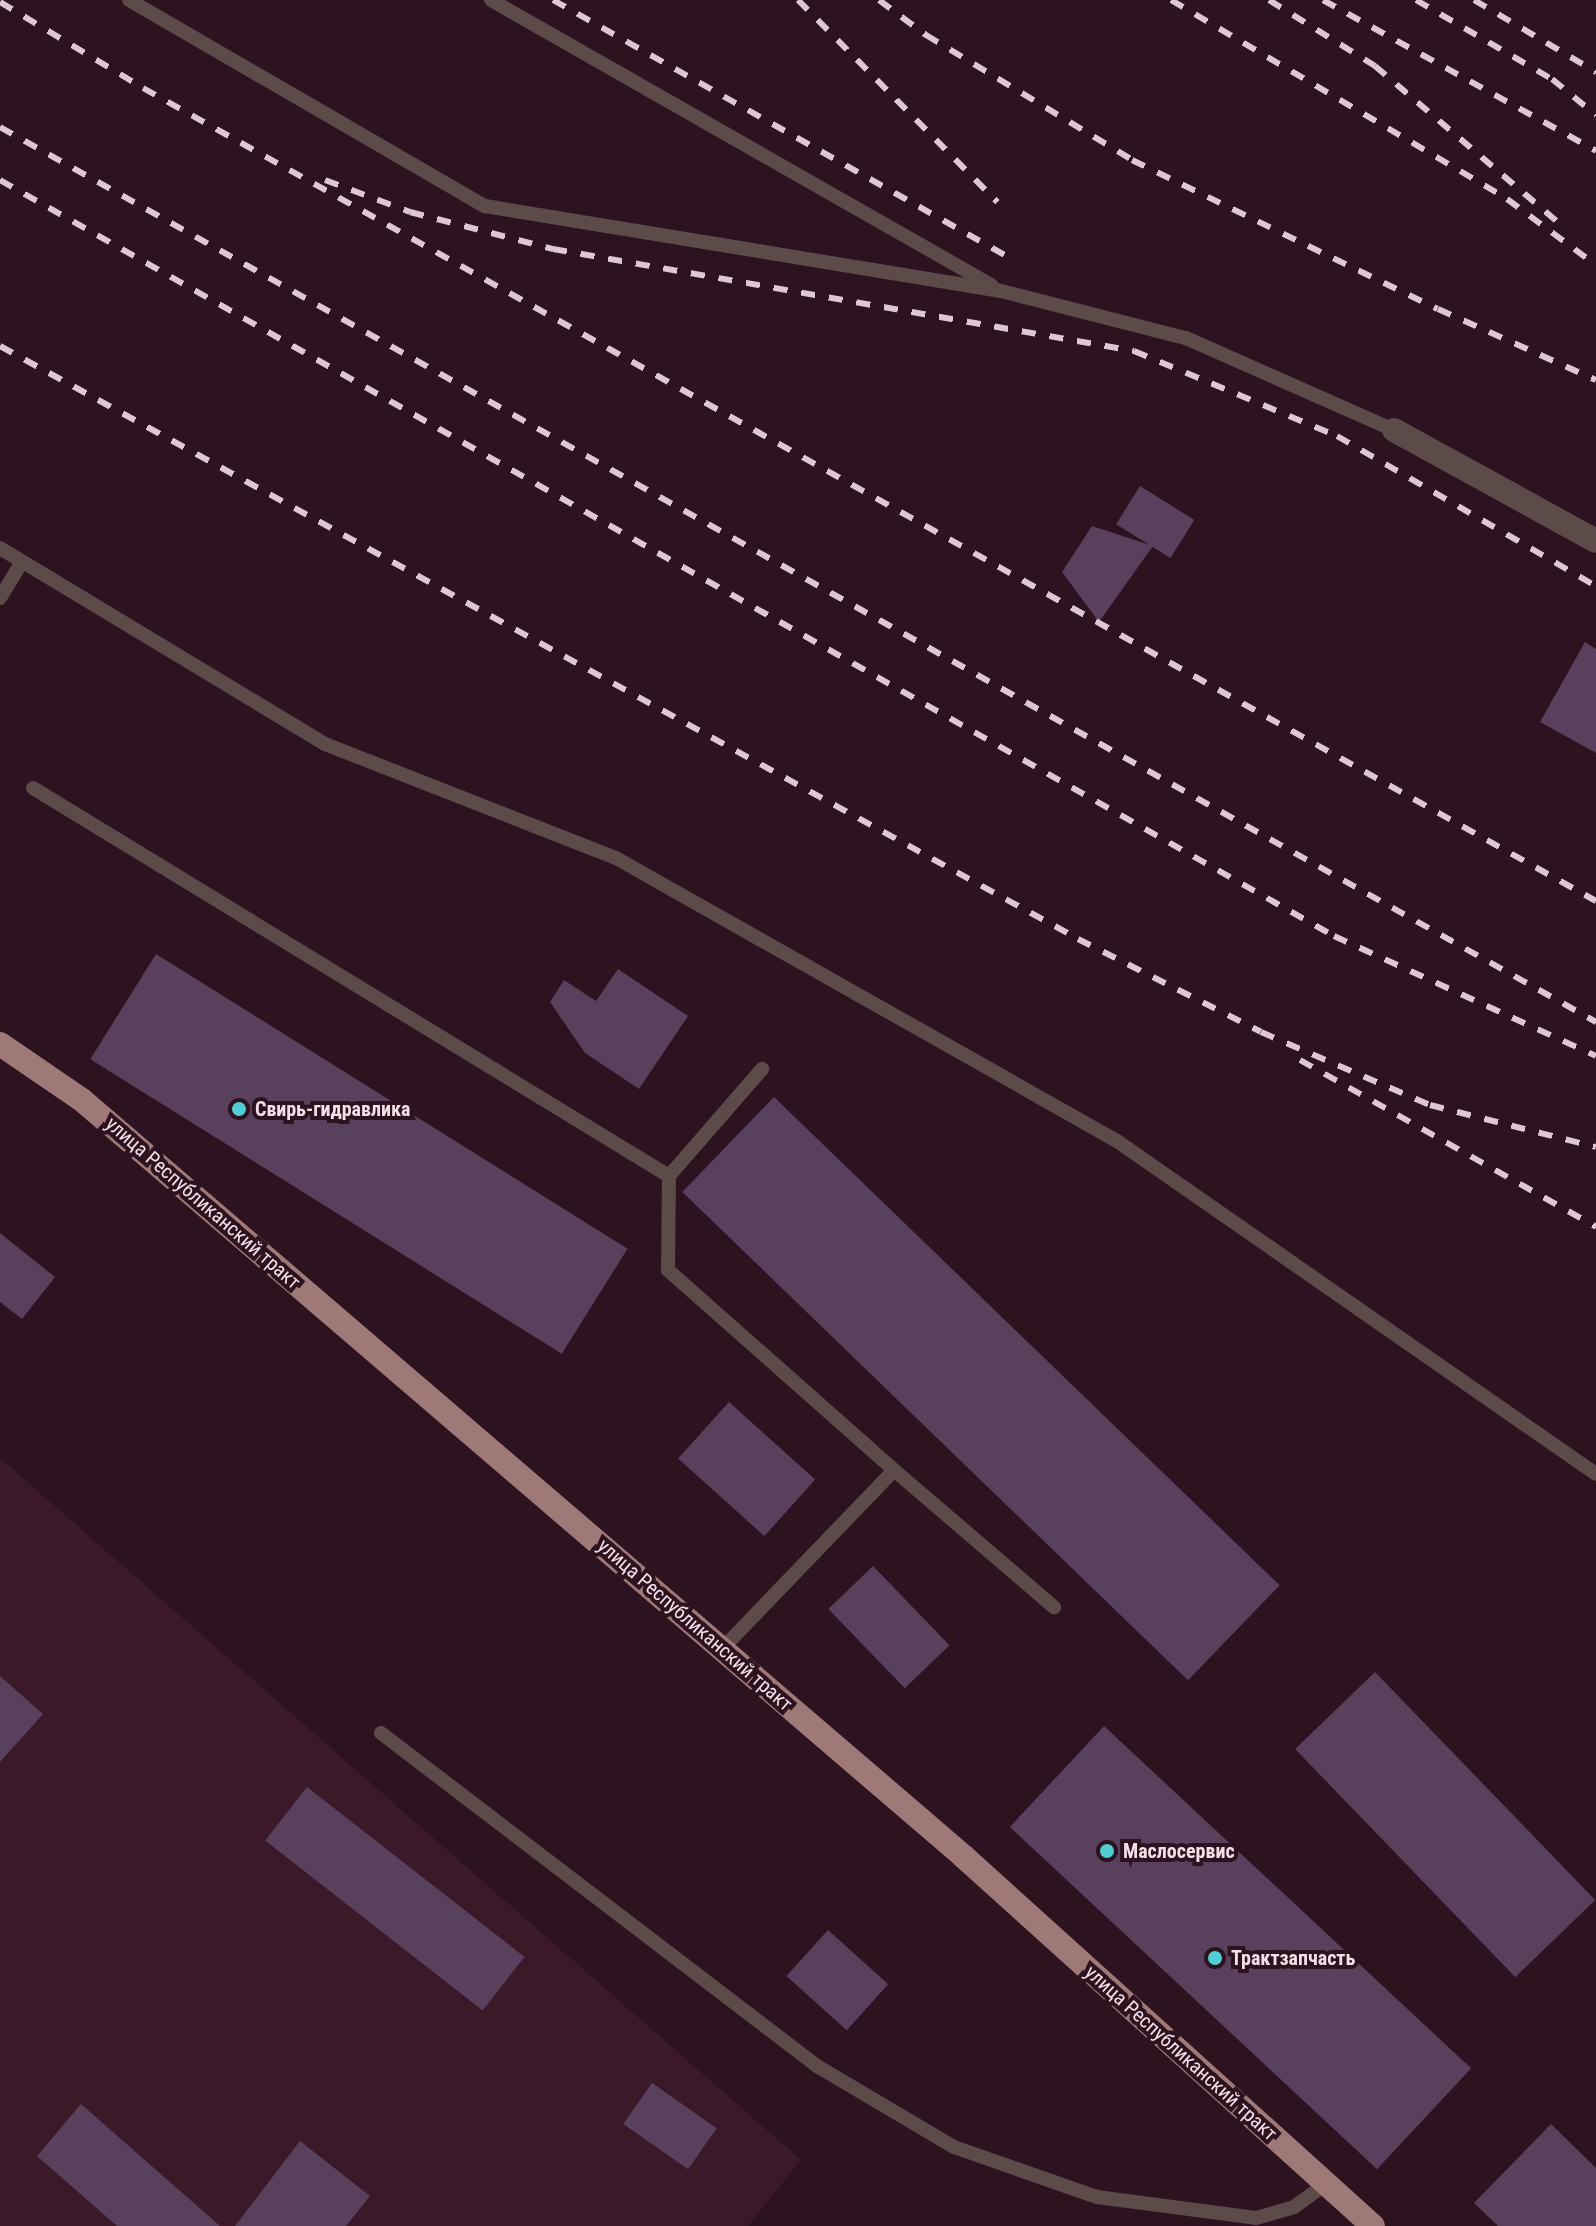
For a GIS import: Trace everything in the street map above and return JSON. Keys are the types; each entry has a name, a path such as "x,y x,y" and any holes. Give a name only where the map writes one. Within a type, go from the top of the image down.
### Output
{"main road":[{"name":"улица Республиканский тракт","path":"0,1044 94,1110 963,1856 1373,2226"}],"street":[{"path":"1394,430 1596,541"}],"lane":[{"path":"129,0 485,206 1001,291 1186,338 1394,430"},
{"path":"491,0 1001,291"},
{"path":"0,548 325,744 616,858 1117,1141 1596,1474"},
{"path":"0,598 22,562"},
{"path":"33,788 669,1176"},
{"path":"762,1069 669,1176 668,1270 1054,1607"},
{"path":"722,1649 894,1470"},
{"path":"381,1733 817,2066 954,2147 1097,2197 1256,2218 1294,2207 1326,2184"}],"shaded area":[{"path":"0,1458 801,2160 748,2226 0,2226"}],"building":[{"path":"1140,486 1194,520 1170,558 1116,524"},
{"path":"1092,526 1153,546 1099,622 1062,572"},
{"path":"1585,642 1596,649 1596,753 1540,722"},
{"path":"156,954 628,1249 562,1354 90,1059"},
{"path":"618,969 688,1016 639,1089 585,1053 550,1002 564,980 596,1001"},
{"path":"774,1097 1280,1585 1188,1680 682,1192"},
{"path":"0,1233 55,1277 22,1319 0,1302"},
{"path":"729,1402 815,1480 764,1536 678,1458"},
{"path":"873,1566 949,1645 905,1688 828,1609"},
{"path":"1375,1672 1595,1900 1515,1977 1295,1749"},
{"path":"0,1676 43,1714 0,1762"},
{"path":"1104,1726 1471,2068 1377,2169 1010,1827"},
{"path":"307,1787 524,1957 483,2011 265,1841"},
{"path":"828,1930 888,1984 847,2030 787,1976"},
{"path":"652,2083 717,2128 688,2169 623,2124"},
{"path":"81,2104 220,2226 117,2226 37,2156"},
{"path":"1551,2124 1596,2168 1596,2226 1498,2226 1474,2203"},
{"path":"300,2141 370,2196 346,2226 235,2226"}],"railway":[{"path":"553,0 1010,258"},
{"path":"798,0 997,202"},
{"path":"879,0 926,35 1132,160 1438,309 1596,380"},
{"path":"1171,0 1507,199 1596,265"},
{"path":"1269,0 1375,66 1566,229"},
{"path":"1323,0 1596,151"},
{"path":"1416,0 1552,79 1596,115"},
{"path":"1474,0 1596,72"},
{"path":"0,2 143,88 1596,901"},
{"path":"0,127 1596,1022"},
{"path":"0,180 1334,936 1596,1056"},
{"path":"325,180 410,212 553,249 1134,351 1337,436 1596,586"},
{"path":"0,346 1078,939 1261,1032 1430,1105 1596,1147"},
{"path":"1300,1060 1596,1227"}],"place":[{"name":"Свирь-гидравлика","path":"239,1109"},
{"name":"Маслосервис","path":"1107,1851"},
{"name":"Трактзапчасть","path":"1215,1958"}]}
